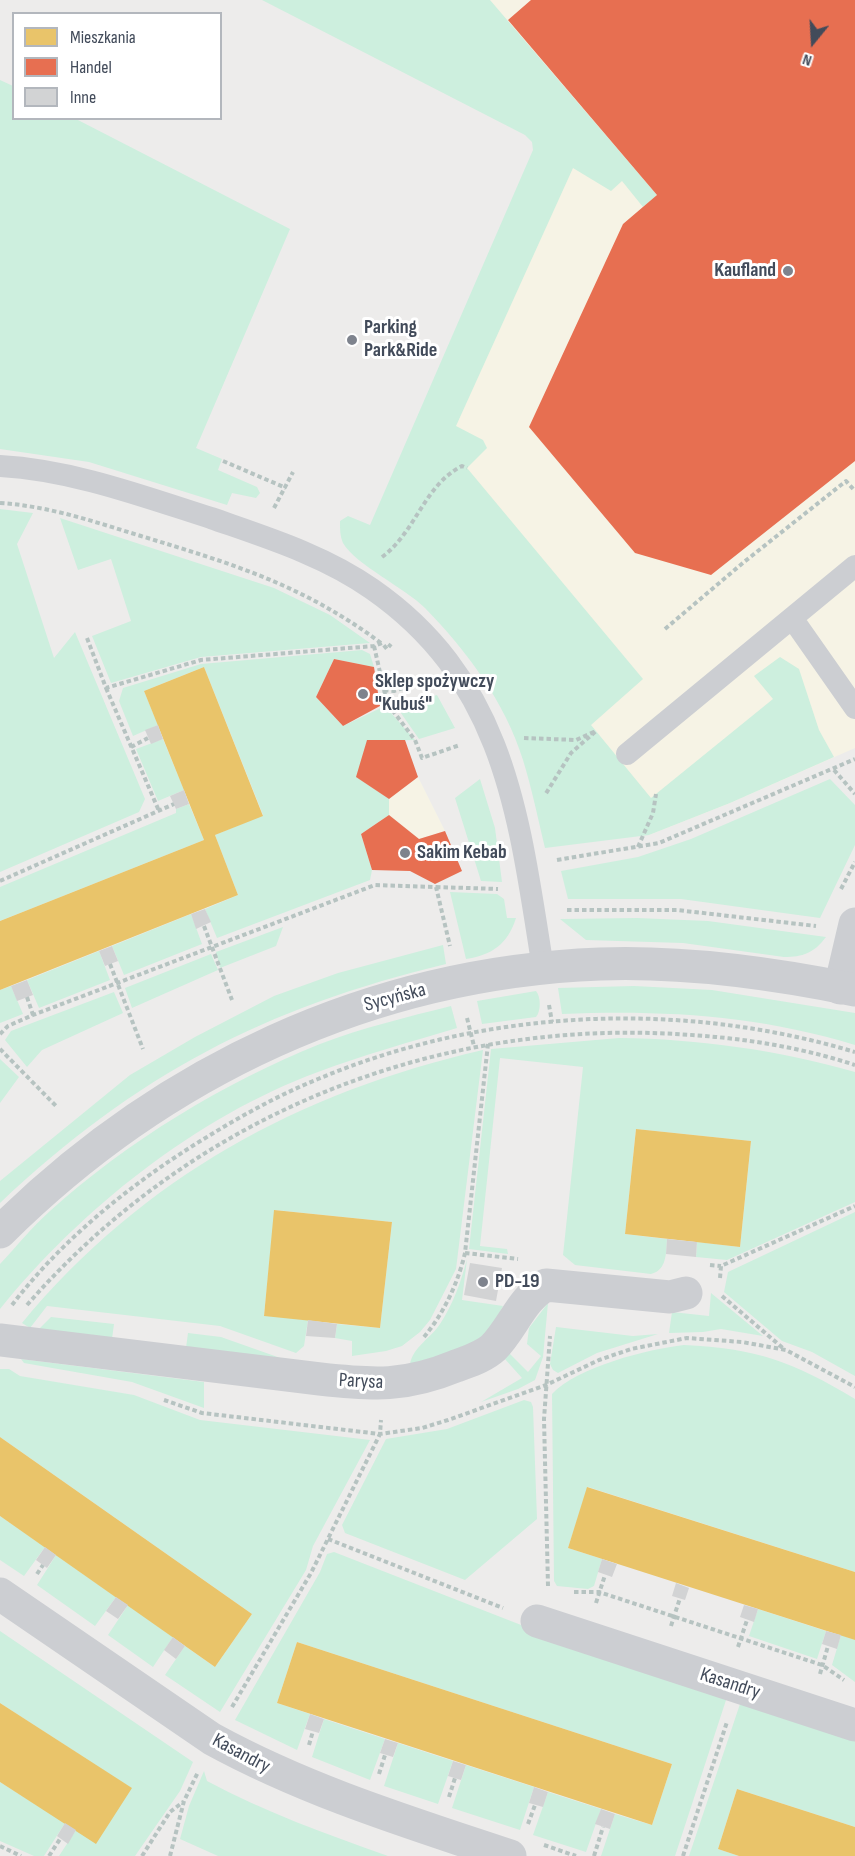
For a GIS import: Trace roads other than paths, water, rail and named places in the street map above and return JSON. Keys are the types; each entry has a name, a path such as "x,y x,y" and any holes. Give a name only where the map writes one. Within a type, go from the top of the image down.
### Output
{"street":[{"path":"847,989 853,929"},
{"name":"Sycyńska","path":"0,1232 37,1196 127,1123 223,1064 321,1020 361,1006 459,981 543,968 601,964 678,966 755,973 847,989"},
{"name":"Parysa","path":"2,1331 320,1379 390,1383 420,1380 479,1357 492,1348 537,1290 546,1285 670,1297 686,1293"},
{"name":"Kasandry","path":"0,1594 212,1739 314,1789 510,1856"},
{"name":"Kasandry","path":"537,1621 855,1725"}],"lane":[{"path":"0,466 49,472 157,500 291,547 370,587 402,611 433,644 477,703 497,748 509,784 526,864 543,968"},
{"path":"627,754 855,566"},
{"path":"792,618 855,708"}],"place":[{"name":"Kaufland","path":"788,271"},
{"name":"Parking Park&Ride","path":"352,340"},
{"name":"Sklep spożywczy \"Kubuś\"","path":"363,694"},
{"name":"Sakim Kebab","path":"405,853"},
{"name":"PD-19","path":"483,1282"}]}
